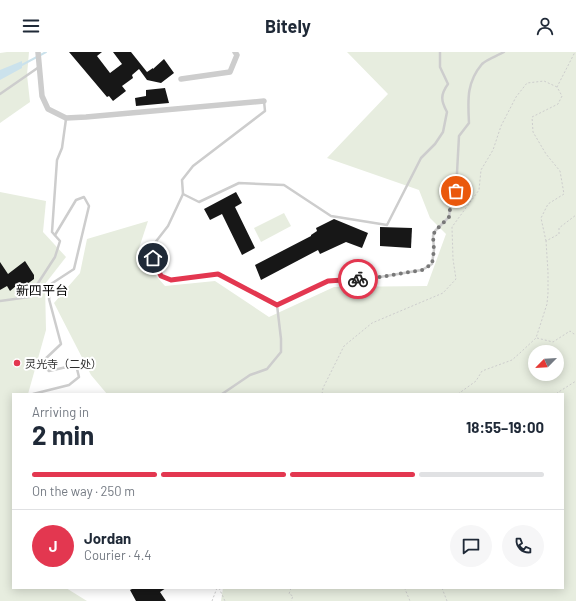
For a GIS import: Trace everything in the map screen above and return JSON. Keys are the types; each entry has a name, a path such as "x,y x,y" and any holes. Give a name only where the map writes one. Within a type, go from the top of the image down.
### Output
{"street":[{"path":"181,79 230,72 237,55 235,52"},
{"path":"38,55 44,104 52,111 66,118 264,101"}],"lane":[{"path":"183,194 199,202 239,183 284,185 330,216 387,225 421,158 443,132 447,112 442,104 442,92 448,84 440,67 440,52"},
{"path":"277,305 328,281 380,277 422,270 432,264 434,250 433,236 435,231 449,217 451,201 456,191 458,136 469,123 468,101 470,82 483,63 504,52"},
{"path":"0,94 39,67"},
{"path":"264,101 265,112 193,166 182,180 183,194 168,226 154,244 153,258 161,276 171,280 218,274 277,305"},
{"path":"0,301 29,298 55,257 60,241 52,232 57,160 62,148 66,118"},
{"path":"37,393 69,384 80,377 77,369 71,366 49,371 41,363 61,344 49,299 51,284 74,269 89,206 84,197 76,200 55,235"},
{"path":"223,393 250,375 267,369 281,352 277,305"}],"path":[{"path":"557,88 575,52"},
{"path":"322,393 323,388 344,346 372,323 442,293 456,279 453,259 452,227 479,190 481,170 493,150 501,126 516,97 527,83 544,81 557,88 562,96 558,104 532,117 533,132 546,154 560,171 564,194 548,204 541,218 546,241 548,272 548,293 546,304 536,338 512,360 482,371 476,381 459,393"},
{"path":"546,241 559,234 559,228 576,215"},
{"path":"536,338 553,342 570,331 576,334"},
{"path":"558,393 576,381"},
{"path":"212,601 218,589"},
{"path":"219,589 225,601"},
{"path":"291,589 289,594 293,596 291,601"},
{"path":"405,589 410,601"},
{"path":"442,589 447,601"}],"shaded area":[{"path":"29,52 27,75 30,102 0,123 0,53"},
{"path":"347,52 576,52 576,601 221,601 223,589 564,589 564,393 106,393 91,375 54,303 80,273 87,239 148,221 137,254 165,286 215,281 269,317 334,287 427,286 446,234 430,218 419,190 327,158 388,94"},
{"path":"0,192 46,201 43,232 66,257 45,284 46,330 28,393 12,393 12,589 68,589 87,601 0,601"},
{"path":"284,213 291,226 261,242 254,228"}],"water":[{"path":"22,61 22,68 0,80 0,70"}],"building":[{"path":"69,52 102,52 97,56 110,73 122,64 113,52 131,52 147,72 153,69 164,59 174,73 161,83 147,80 139,69 132,75 133,78 122,86 126,91 113,101 109,96 107,97"},
{"path":"165,88 169,103 136,106 135,98 146,96 146,90"},
{"path":"236,192 242,203 235,207 255,248 242,255 222,214 210,220 204,209"},
{"path":"334,219 368,233 362,248 346,242 320,254 318,250 261,280 255,265 311,236 317,231 316,228"},
{"path":"380,227 412,228 411,248 380,246"},
{"path":"25,261 34,275 34,279 19,290 16,286 10,291 7,286 0,290 0,262 8,274"},
{"path":"164,589 160,592 166,601 136,601 130,590"}],"waterway":[{"path":"20,66 46,52"}],"way so far":[{"path":"358,279 422,270 432,264 434,250 433,236 435,231 449,217 451,201 456,191"}],"place":[{"name":"灵光寺（二处）","path":"17,363"}],"district":[{"name":"新四平台","path":"42,290"}],"route":[{"path":"153,258 156,268 161,276 171,280 218,274 277,305 328,281 358,279"}]}
